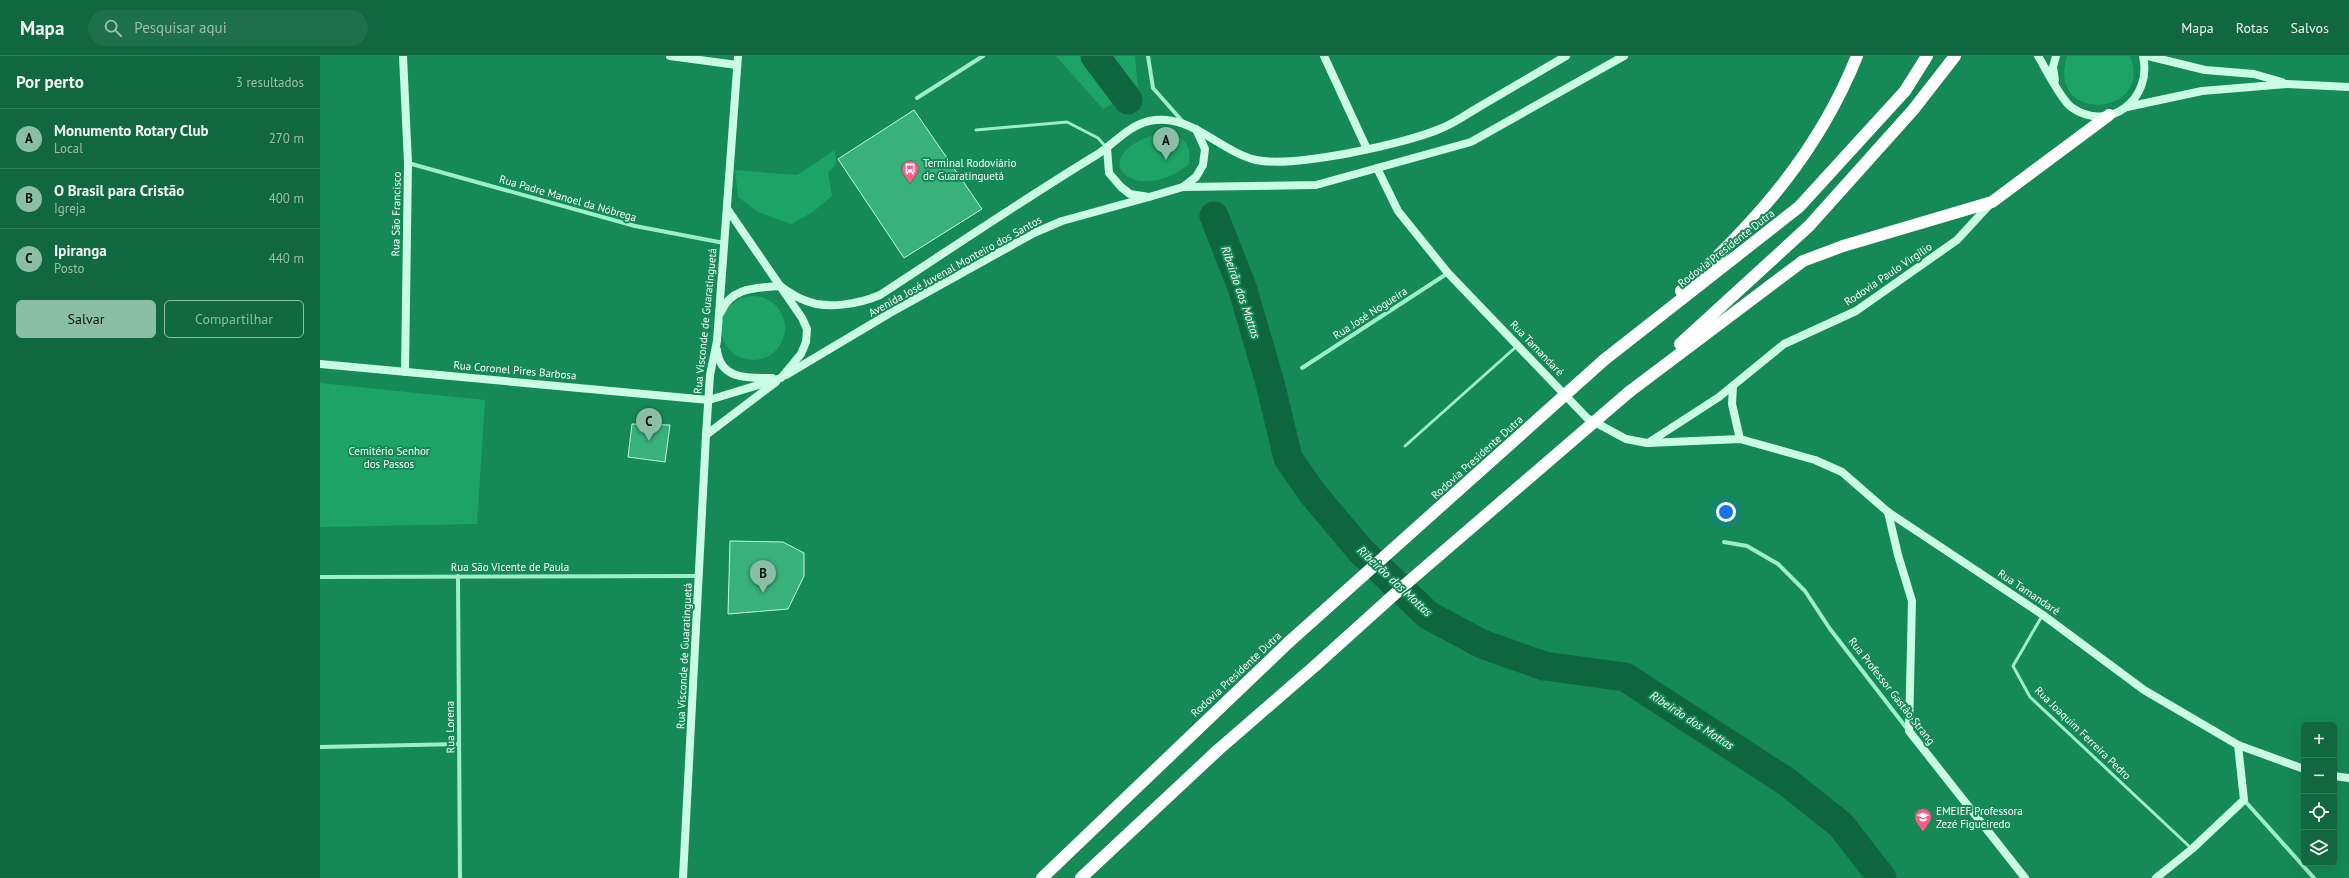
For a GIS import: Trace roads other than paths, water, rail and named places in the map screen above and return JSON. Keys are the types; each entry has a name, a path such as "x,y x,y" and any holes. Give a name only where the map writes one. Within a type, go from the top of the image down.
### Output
{"highway":[{"path":"1604,360 1716,258 1777,194 1810,149 1842,93 1857,56"},
{"name":"Rodovia Presidente Dutra","path":"1042,878 1290,642 1604,360 1799,207 1905,91 1927,56"},
{"path":"1081,878 1218,750 1407,583 1629,392 1809,226 1914,110 1954,58"},
{"path":"1629,392 1803,261 1842,246 1951,216 1992,202 2109,115"}],"main road":[{"name":"Rua São Francisco","path":"404,56 408,163 405,372"},
{"path":"670,56 737,65"},
{"name":"Rua Visconde de Guaratinguetá","path":"684,878 706,435 710,375 717,341 724,243 728,210 738,56"},
{"path":"1324,56 1367,148"},
{"path":"1566,56 1442,128 1390,144 1321,157 1287,160 1256,160 1229,149 1183,122 1150,121 1128,130 1108,148 1109,173 1121,187 1130,194 1150,197 1183,187 1316,185 1471,142 1624,56"},
{"path":"2038,56 2055,83 2061,96 2070,106 2082,113 2096,116 2109,115 2127,106 2136,98 2142,87 2145,75 2143,56"},
{"path":"2055,83 2053,68 2056,56"},
{"path":"2148,56 2205,70 2254,74 2287,84"},
{"path":"2127,106 2202,91 2287,84 2349,87"},
{"path":"1183,187 1196,177 1202,165 1205,149 1196,129"},
{"name":"Avenida José Juvenal Monteiro dos Santos","path":"780,286 796,296 812,303 861,303 880,295 1056,179 1108,148"},
{"name":"Rua Tamandaré","path":"1377,168 1398,211 1448,273 1587,418 1626,439 1647,443 1740,439 1815,460 1842,472 1888,512 2044,615 2144,690 2238,746 2301,768"},
{"name":"Avenida José Juvenal Monteiro dos Santos","path":"781,378 890,314 1034,233 1062,221 1150,197"},
{"name":"Rodovia Paulo Virgílio","path":"1647,443 1733,386 1784,344 1856,311 1957,240 1992,202"},
{"path":"706,435 781,378 801,354 806,342 807,329 802,318 728,210"},
{"path":"718,320 726,301 740,292 780,286"},
{"path":"717,341 718,357 727,371 740,378 781,378"},
{"name":"Rua Coronel Pires Barbosa","path":"320,364 709,400"},
{"path":"709,400 781,378"},
{"path":"1733,386 1732,404 1740,439"},
{"path":"1888,512 1898,555 1912,601 1909,732"},
{"name":"Rua Professor Gastão Strang","path":"1909,732 2025,878"},
{"path":"2156,878 2192,849 2244,800 2238,746"},
{"path":"2337,776 2349,778"}],"street":[{"path":"917,98 983,56"},
{"path":"1148,56 1152,88 1183,122"},
{"name":"Rua Padre Manoel da Nóbrega","path":"408,163 635,226 724,243"},
{"name":"Rua José Nogueira","path":"1302,368 1448,273"},
{"name":"Rua Professor Gastão Strang","path":"1724,542 1748,546 1778,564 1805,591 1830,628 1909,732"},
{"name":"Rua São Vicente de Paula","path":"320,578 458,576 700,576"},
{"name":"Rua Lorena","path":"458,576 460,878"},
{"path":"320,747 459,744"},
{"path":"2244,800 2314,878"}],"lane":[{"path":"976,130 1067,122 1098,138 1108,148"},
{"path":"1405,446 1518,345"},
{"name":"Rua Joaquim Ferreira Pedro","path":"2044,615 2013,666 2030,697 2192,849"}],"waterway":[{"name":"Ribeirão dos Mottas","path":"1095,56 1128,100"},
{"name":"Ribeirão dos Mottas","path":"1214,216 1242,287 1270,383 1288,458 1313,494 1360,550 1428,615 1482,644 1544,666 1625,677 1787,782 1841,825 1882,878"}],"place":[{"name":"Monumento Rotary Club","path":"1166,160"},
{"name":"Terminal Rodoviário de Guaratinguetá","path":"910,184"},
{"name":"Ipiranga","path":"649,441"},
{"name":"O Brasil para Cristão","path":"763,593"},
{"name":"EMEIEF Professora Zezé Figueiredo","path":"1923,832"}],"park label":[{"name":"Cemitério Senhor dos Passos","path":"389,457"}]}
